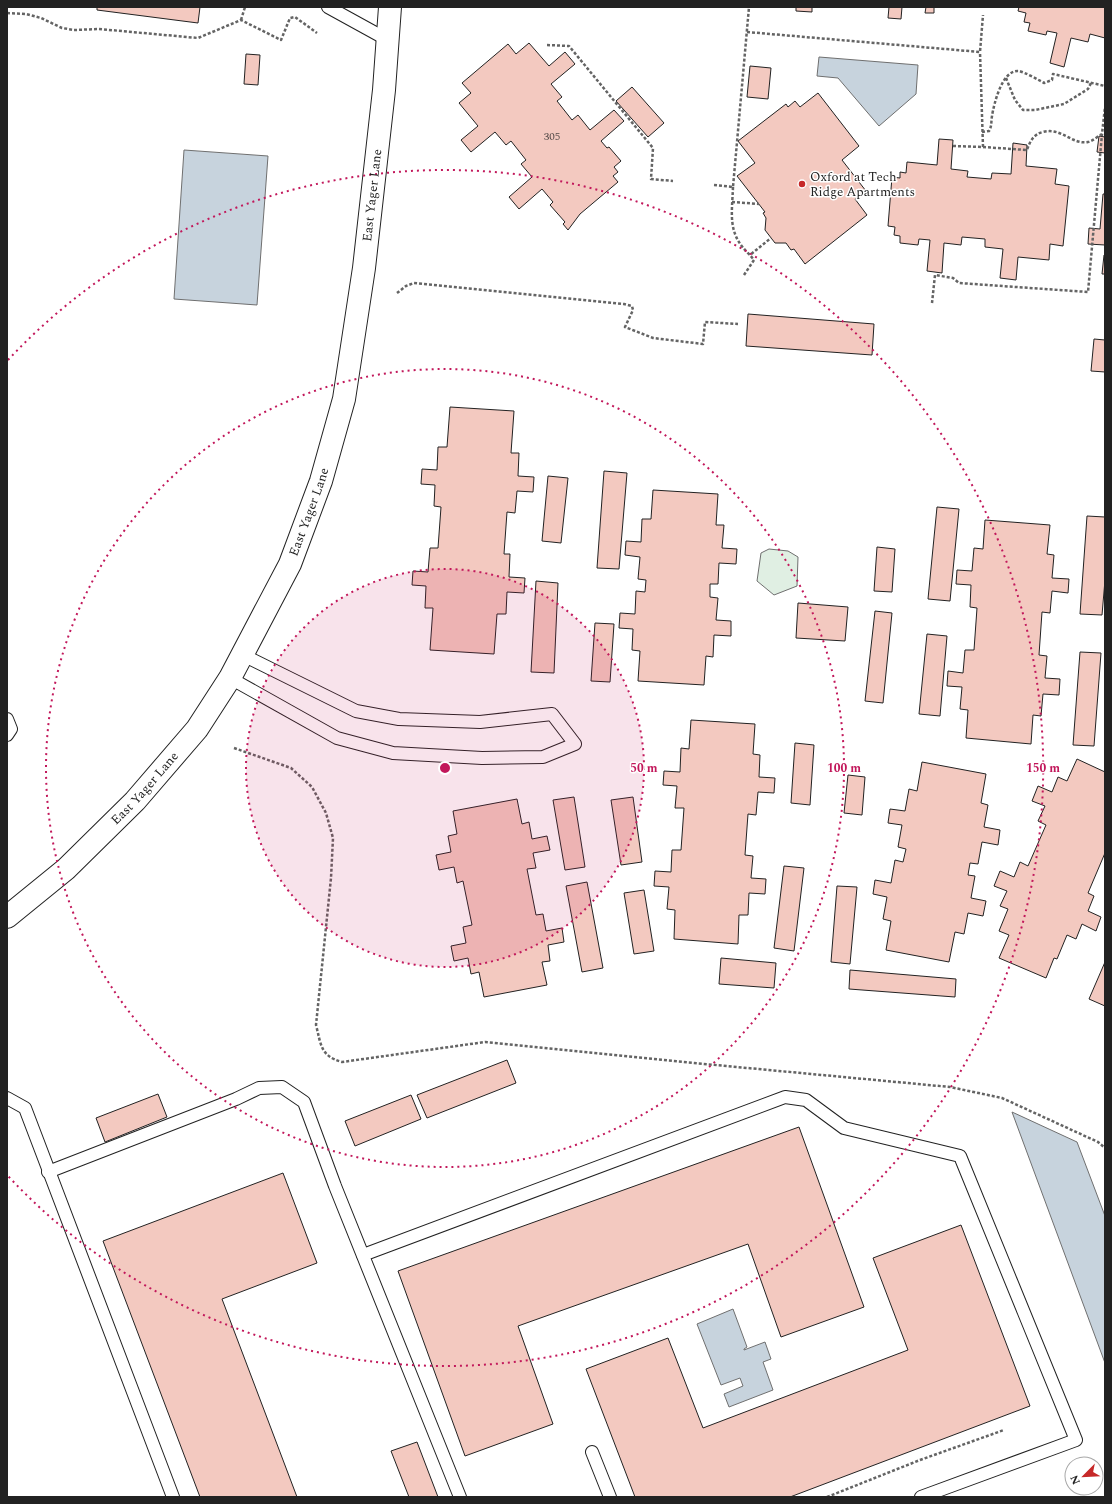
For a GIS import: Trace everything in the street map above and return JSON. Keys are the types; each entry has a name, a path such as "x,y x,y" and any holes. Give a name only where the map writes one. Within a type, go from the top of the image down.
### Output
{"street":[{"name":"East Yager Lane","path":"7,916 66,869 135,801 196,729 230,678 290,564 322,481 344,399 364,268 384,90 390,7"}],"lane":[{"path":"328,7 388,40"},
{"path":"230,678 337,738 393,753 482,758 543,757 575,744 552,714 480,722 399,719 356,712 243,655"},
{"path":"7,719 10,729 7,735"},
{"path":"48,1172 236,1099 259,1088 282,1087 304,1102 362,1255 460,1497"},
{"path":"362,1255 785,1097 806,1100 844,1128 960,1156 1076,1440 921,1497"},
{"path":"7,1098 25,1108 48,1172 78,1245 173,1497"},
{"path":"592,1452 610,1497"}],"path":[{"path":"241,20 245,7"},
{"path":"744,275 754,260 736,238 732,227 732,202 749,7"},
{"path":"7,13 26,14 41,18 62,28 74,30 99,29 198,38 241,20 281,40 290,18 296,17 317,33"},
{"path":"983,15 980,52 983,147"},
{"path":"747,32 980,52"},
{"path":"547,45 569,46 653,148 651,180 673,181"},
{"path":"982,132 989,131 992,127 991,118 997,97 1004,80 1010,73 1018,71 1044,83 1052,80 1053,74 1105,86"},
{"path":"1006,78 1015,100 1023,110 1035,110 1064,104 1088,89 1091,83"},
{"path":"932,303 935,275 953,278 959,283 1088,292 1105,107"},
{"path":"953,146 1027,150 1030,140 1038,133 1047,131 1054,131 1077,141 1089,142 1102,134"},
{"path":"714,185 733,187"},
{"path":"732,202 759,204"},
{"path":"750,255 771,238"},
{"path":"397,293 406,286 414,283 624,304 632,306 633,310 625,328 653,338 703,344 705,322 738,324"},
{"path":"234,748 291,768 312,787 326,813 333,838 316,1025 322,1048 331,1059 342,1062 485,1042 950,1087 1002,1098 1098,1142 1105,1148"},
{"path":"827,1497 920,1460 1004,1430"}],"green space":[{"path":"769,549 788,551 798,557 797,586 774,595 757,581 761,553"}],"shaded area":[{"path":"819,57 918,65 916,94 879,126 838,78 817,76"},
{"path":"184,150 268,156 257,305 174,299"},
{"path":"1012,1112 1077,1142 1105,1216 1105,1363"},
{"path":"733,1309 747,1347 744,1350 765,1342 771,1359 763,1362 773,1390 729,1407 724,1394 743,1386 740,1378 721,1385 697,1324"}],"building":[{"path":"97,7 200,7 198,23 97,10"},
{"path":"796,7 812,7 812,12 796,11"},
{"path":"889,7 902,7 901,19 888,18"},
{"path":"926,7 934,7 934,13 925,13"},
{"path":"1019,7 1105,7 1105,38 1090,34 1088,42 1071,38 1064,67 1050,63 1057,33 1047,31 1046,35 1028,31 1030,23 1024,22 1026,13 1018,11"},
{"path":"529,43 549,66 565,52 575,64 551,84 562,97 557,101 572,120 578,115 590,130 614,110 624,121 601,141 607,148 609,147 621,161 614,167 618,172 613,176 618,182 580,214 568,230 563,224 565,222 550,205 553,202 542,189 519,209 509,197 532,177 521,164 526,160 511,141 506,145 495,132 471,152 461,140 478,126 459,103 471,93 462,83 508,44 516,54"},
{"path":"246,54 260,55 258,85 244,84"},
{"path":"750,66 771,68 768,99 747,97"},
{"path":"632,87 664,123 648,137 616,101"},
{"name":"Oxford at Tech Ridge Apartments","path":"818,93 859,146 842,160 866,191 855,199 867,215 805,264 794,249 791,250 786,243 775,243 765,230 766,218 763,213 765,212 737,176 755,163 738,141 786,104 788,107 795,101 800,107"},
{"path":"1099,136 1105,137 1105,153 1097,152"},
{"path":"939,139 953,140 951,169 968,171 967,177 991,179 992,173 1011,174 1013,143 1027,145 1026,166 1057,169 1055,184 1069,186 1063,246 1050,244 1049,260 1018,257 1016,280 1000,278 1003,249 985,247 985,239 962,237 961,245 944,243 942,273 927,271 930,240 919,239 918,245 900,243 900,236 894,235 895,227 888,226 892,177 900,178 900,172 906,173 907,162 937,165"},
{"path":"1103,194 1105,194 1105,245 1088,244 1089,228 1100,229"},
{"path":"1104,255 1105,274 1102,274"},
{"path":"748,314 874,324 872,355 746,346"},
{"path":"1094,339 1105,340 1105,372 1091,371"},
{"path":"450,407 514,411 511,453 519,453 518,476 534,477 533,492 517,491 515,513 507,512 504,554 510,554 509,577 525,578 524,593 507,592 506,614 497,614 494,654 430,650 433,608 425,608 426,586 412,585 413,571 428,572 430,548 438,548 441,507 434,506 435,485 421,484 422,469 437,470 438,447 447,447"},
{"path":"604,471 627,473 619,569 597,568"},
{"path":"548,476 568,478 561,543 542,541"},
{"path":"653,490 718,494 716,525 724,525 722,548 737,549 736,564 719,563 718,584 710,584 710,597 718,598 716,620 731,621 731,636 714,635 713,657 706,656 704,685 638,681 640,651 632,650 633,629 619,628 620,613 635,614 636,591 645,592 646,580 638,579 640,557 625,555 626,541 641,542 642,519 651,519"},
{"path":"937,507 959,509 950,601 928,599"},
{"path":"1087,516 1105,517 1105,580 1102,615 1080,614"},
{"path":"985,520 1050,525 1047,554 1054,555 1052,578 1069,579 1068,593 1052,591 1050,613 1042,612 1039,655 1047,656 1045,678 1060,679 1059,695 1043,694 1041,716 1033,715 1031,744 966,738 968,710 960,709 962,687 947,686 948,671 963,673 965,650 974,650 977,608 970,607 971,585 956,584 957,570 972,571 974,548 983,549"},
{"path":"877,547 895,549 892,592 874,591"},
{"path":"536,581 558,583 554,673 531,672"},
{"path":"798,603 848,607 845,641 796,638"},
{"path":"875,611 892,613 883,703 865,701"},
{"path":"595,623 614,624 610,682 591,681"},
{"path":"927,634 947,636 940,716 919,714"},
{"path":"1080,652 1101,653 1094,746 1073,745"},
{"path":"691,720 755,724 753,754 760,755 759,777 775,778 774,793 758,792 756,815 748,814 745,855 753,856 751,878 766,879 765,894 749,893 748,915 739,915 738,944 674,939 675,910 667,909 669,887 654,886 655,871 671,872 672,850 681,850 684,808 675,808 677,786 663,785 664,771 680,772 681,748 689,749"},
{"path":"795,743 814,745 810,805 791,803"},
{"path":"1077,759 1105,772 1105,853 1088,893 1094,896 1088,911 1101,917 1096,931 1082,924 1076,939 1067,935 1057,959 1054,958 1046,978 999,958 1009,935 999,931 1008,909 1000,906 1007,891 994,886 1000,871 1014,877 1020,862 1028,866 1046,825 1038,821 1045,806 1032,801 1038,786 1052,792 1058,777 1067,781"},
{"path":"922,762 986,774 981,803 988,805 984,827 1000,830 998,845 982,842 978,864 970,863 968,875 975,876 971,898 986,901 983,916 968,913 964,934 955,932 949,962 886,950 891,921 883,919 887,897 873,894 875,880 891,883 895,860 903,862 906,849 898,847 902,825 888,823 890,809 905,811 909,789 917,791"},
{"path":"848,775 865,777 862,815 844,813"},
{"path":"574,797 585,867 565,870 553,800"},
{"path":"633,797 642,862 621,865 611,800"},
{"path":"517,799 522,824 529,822 532,839 547,836 550,850 533,853 536,868 527,869 536,915 543,914 546,931 562,928 564,942 548,945 550,961 542,962 547,985 484,997 479,972 471,974 468,958 454,961 451,946 466,943 463,927 472,925 463,881 457,883 454,867 439,870 436,855 451,852 448,836 457,834 453,811"},
{"path":"784,866 804,868 794,951 774,948"},
{"path":"587,882 603,968 582,972 566,886"},
{"path":"837,886 857,887 850,964 831,962"},
{"path":"644,890 654,951 634,954 624,893"},
{"path":"721,958 776,963 774,988 719,984"},
{"path":"1105,962 1105,1006 1089,999"},
{"path":"850,970 956,979 955,997 849,989"},
{"path":"507,1060 516,1083 427,1118 417,1095"},
{"path":"158,1094 167,1117 105,1142 96,1118"},
{"path":"411,1095 421,1119 355,1146 345,1121"},
{"path":"799,1127 864,1307 781,1337 748,1244 518,1326 553,1424 465,1456 398,1271"},
{"path":"283,1173 317,1263 222,1299 297,1497 200,1497 103,1241"},
{"path":"961,1225 1030,1406 790,1497 635,1497 586,1369 668,1338 703,1428 908,1350 873,1258"},
{"path":"417,1442 438,1497 409,1497 391,1451"}],"place":[{"name":"Oxford at Tech Ridge Apartments","path":"802,184"}]}
